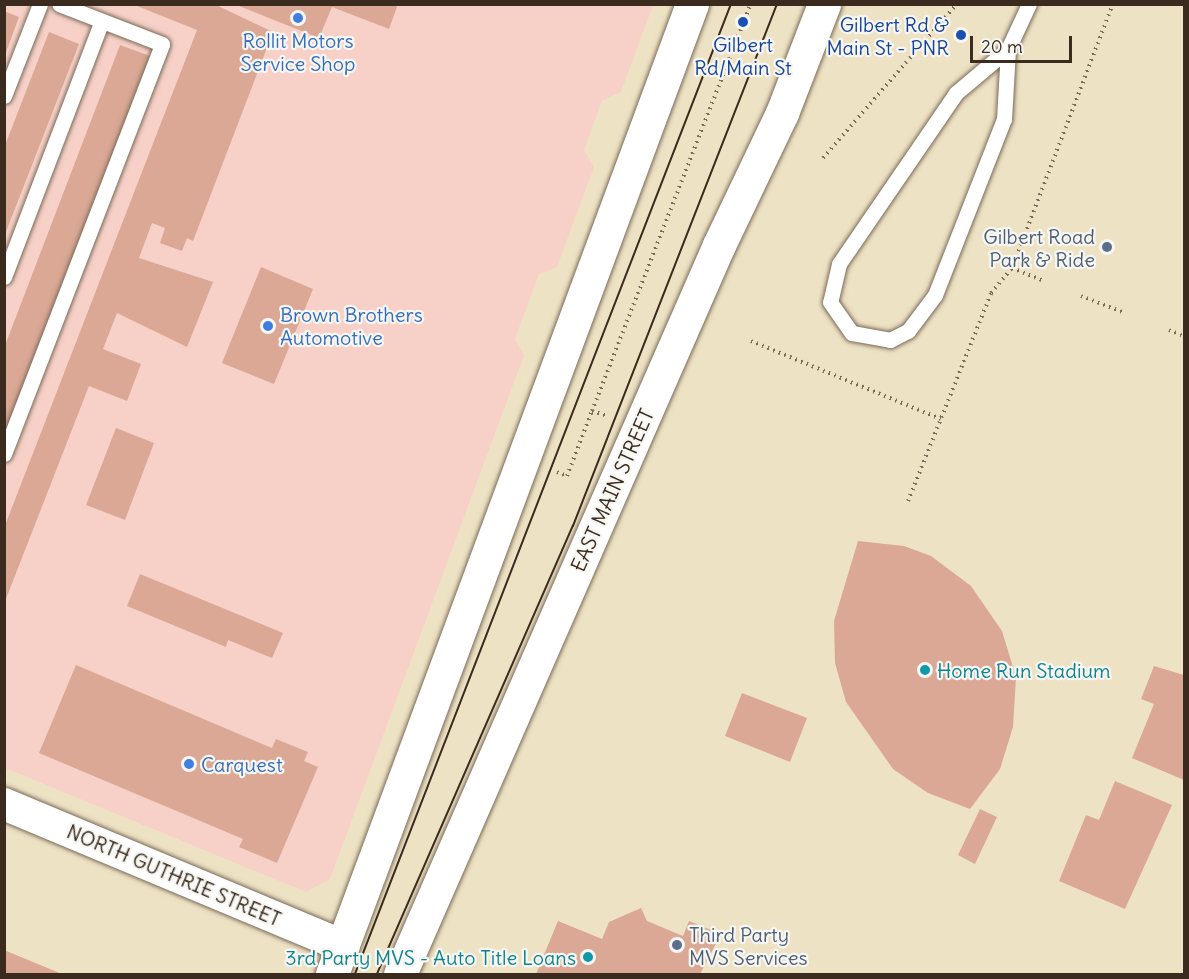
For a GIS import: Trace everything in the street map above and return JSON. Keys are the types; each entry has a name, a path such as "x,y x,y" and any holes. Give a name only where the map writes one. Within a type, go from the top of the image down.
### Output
{"main road":[{"path":"338,960 692,4"},
{"name":"EAST MAIN STREET","path":"400,975 718,245 782,112 824,4"}],"street":[{"name":"NORTH GUTHRIE STREET","path":"4,804 338,960"}],"lane":[{"path":"4,96 40,4"},
{"path":"4,453 162,44 59,4"},
{"path":"1008,49 956,93 839,264 830,302 852,333 890,340 908,331 935,295 1004,119 1008,49 1029,4"},
{"path":"4,277 102,21"}],"path":[{"path":"557,472 567,476 751,4"},
{"path":"823,158 957,4"},
{"path":"908,501 991,293 1012,268 1113,4"},
{"path":"1012,268 1044,281"},
{"path":"1081,296 1125,313"},
{"path":"1169,330 1185,336"},
{"path":"751,341 941,419"},
{"path":"592,411 607,416"}],"shaded area":[{"path":"4,5 653,5 621,92 602,101 584,150 594,167 557,267 539,274 515,339 524,355 330,879 306,892 5,768"}],"building":[{"path":"132,4 214,4 273,32 193,241 187,238 182,251 160,243 165,228 152,223 139,258 213,282 187,347 117,313 103,349 141,364 127,401 89,386 4,604 4,528 197,30"},
{"name":"Rollit Motors Service Shop","path":"234,4 398,4 389,29 332,7 319,38"},
{"path":"4,11 19,17 5,55 4,55"},
{"path":"49,32 79,44 4,237 4,148"},
{"path":"120,45 150,56 4,437 4,348"},
{"name":"Brown Brothers Automotive","path":"261,267 313,289 274,384 222,363"},
{"path":"116,428 154,443 125,520 86,505"},
{"name":"Home Run Stadium","path":"858,541 904,546 931,556 971,586 1002,631 1016,677 1013,727 1000,769 970,809 928,793 893,769 846,702 835,663 834,621"},
{"path":"140,574 283,633 272,658 228,640 226,647 127,606"},
{"name":"Carquest","path":"76,665 272,748 276,739 308,752 304,761 318,767 277,863 239,847 243,839 39,753"},
{"path":"1154,666 1184,675 1184,780 1132,758 1154,704 1141,699"},
{"path":"742,693 807,718 790,762 725,736"},
{"path":"1115,781 1172,805 1125,909 1059,881 1086,815 1099,820"},
{"path":"980,809 997,817 975,864 958,855"},
{"path":"641,908 647,921 683,936 689,921 721,934 700,974 536,974 558,921 602,939 609,922"},
{"path":"4,950 62,974 4,974"}],"tram line":[{"path":"355,974 731,4"},
{"path":"377,974 573,526 777,4"}],"place":[{"name":"Rollit Motors Service Shop","path":"298,18"},
{"name":"Gilbert Rd/Main St","path":"743,22"},
{"name":"Gilbert Rd & Main St - PNR","path":"961,35"},
{"name":"Gilbert Road Park & Ride","path":"1107,247"},
{"name":"Brown Brothers Automotive","path":"268,326"},
{"name":"Home Run Stadium","path":"925,670"},
{"name":"Carquest","path":"189,764"},
{"name":"Third Party MVS Services","path":"677,945"},
{"name":"3rd Party MVS - Auto Title Loans","path":"588,957"}]}
